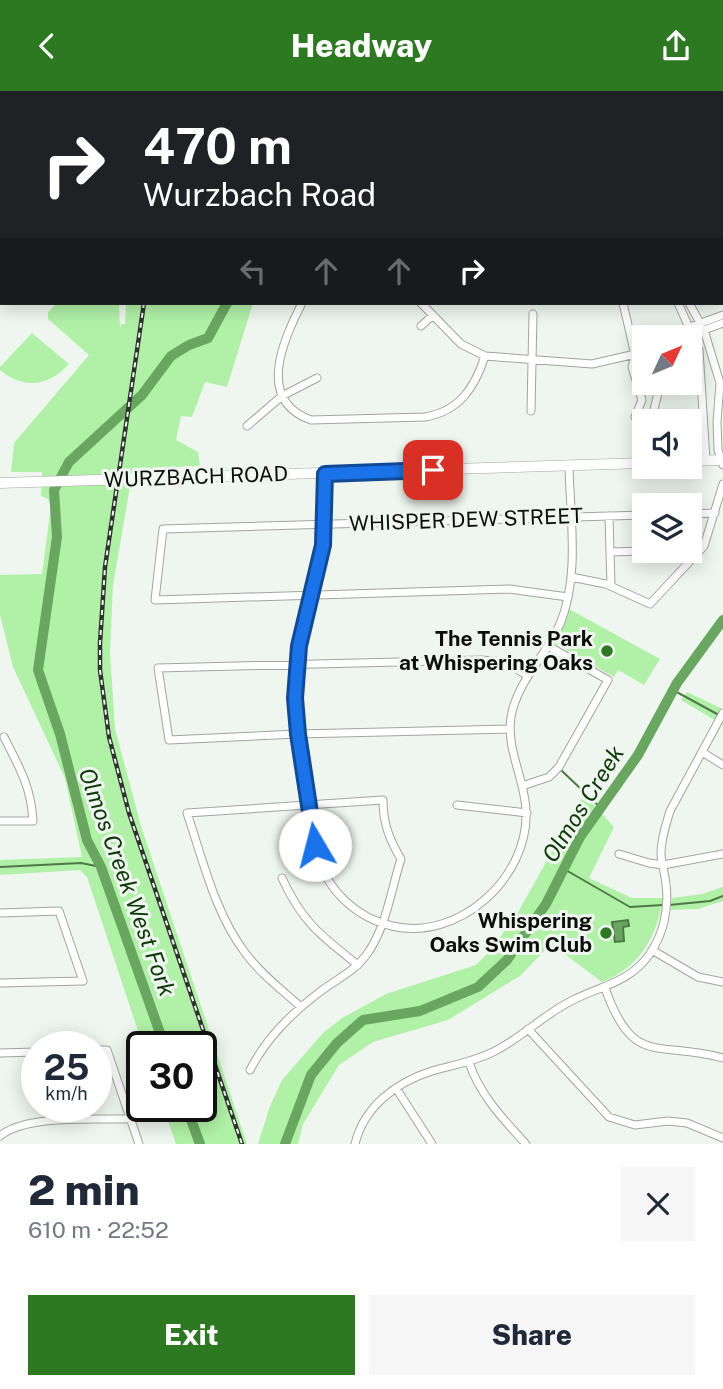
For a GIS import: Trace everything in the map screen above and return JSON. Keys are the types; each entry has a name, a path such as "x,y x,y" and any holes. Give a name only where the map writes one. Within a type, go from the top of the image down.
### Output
{"main road":[{"path":"702,460 723,462"},
{"name":"WURZBACH ROAD","path":"0,483 632,463"}],"street":[{"path":"301,305 284,339 280,353 279,377 282,395 295,412 303,417 319,421 432,416 451,408 471,390 485,356"},
{"path":"423,305 460,344 485,356 592,364 632,356"},
{"path":"623,305 632,342"},
{"path":"679,305 689,325"},
{"path":"690,305 701,325"},
{"path":"531,411 533,314"},
{"path":"421,326 432,316"},
{"path":"720,320 702,327 720,383 717,429 718,450 723,462"},
{"path":"247,426 282,395 317,378"},
{"path":"702,390 706,460"},
{"path":"638,409 642,400 640,395"},
{"path":"654,409 657,395"},
{"path":"642,400 655,404"},
{"path":"705,430 717,429"},
{"path":"325,474 325,524 320,562 299,646 295,698 315,845 326,876 345,901 362,914 381,923 411,929 434,928 456,919 479,903 498,885 516,859 523,839 527,813 510,729 516,700 561,621 568,597 571,577 569,466"},
{"path":"702,549 723,484"},
{"path":"702,514 715,513"},
{"name":"WHISPER DEW STREET","path":"310,596 155,600 163,529 632,515"},
{"path":"609,516 611,586"},
{"path":"610,551 632,551"},
{"path":"571,577 611,586 650,604 689,563"},
{"path":"310,596 509,589 568,597"},
{"path":"522,786 549,777 559,767 608,680 548,646"},
{"path":"510,729 169,740 158,667 481,660 505,663 528,676"},
{"path":"355,1144 358,1131 367,1115 396,1088 420,1075 469,1062 495,1051 566,1004 605,988 634,971 652,950 667,912 662,842 665,826 670,811 723,713"},
{"path":"0,821 33,821 27,783 4,737"},
{"path":"702,752 723,765"},
{"path":"250,1070 276,1031 301,1007 358,965 372,947 401,859 386,831 383,800 187,813 217,900 234,937 259,970 301,1007"},
{"path":"457,805 527,813"},
{"path":"619,854 663,865 723,854"},
{"path":"282,878 293,903 312,927 358,965"},
{"path":"0,913 59,911 83,981 0,983"},
{"path":"652,950 698,977 723,982"},
{"path":"605,988 617,1019 642,1045 688,1050 723,1058"},
{"path":"528,1029 609,1117 635,1125 668,1121 687,1123 723,1137"},
{"path":"0,1053 21,1052"},
{"path":"469,1062 476,1082 489,1101 526,1144"},
{"path":"112,1064 126,1105"},
{"path":"396,1088 432,1144"},
{"path":"0,1136 16,1126 33,1122 126,1119"},
{"path":"132,1122 139,1144"}],"shaded area":[{"path":"55,305 119,305 120,329 121,324 125,324 126,305 252,305 227,387 205,382 192,417 181,416 176,440 198,452 200,466 156,468 130,487 113,585 110,652 115,729 141,826 209,1031 138,1031 87,877 80,870 0,875 0,860 82,857 65,778 13,667 0,615 0,575 42,574 51,506 48,499 41,496 42,472 11,472 14,443 89,355 48,319 48,312"},
{"path":"32,333 69,364 45,381 27,383 9,376 0,370 0,367"},
{"name":"The Tennis Park at Whispering Oaks","path":"569,609 660,659 644,685 618,670 614,677 554,643"},
{"path":"687,692 723,709 723,725 681,700"},
{"path":"584,794 614,827 589,878 632,898 663,898 651,938 636,959 627,968 602,982 551,944 520,976 448,1020 373,1042 339,1065 303,1124 298,1144 258,1144 270,1106 282,1080 323,1033 342,1018 386,994 476,965 489,952 516,916"},
{"path":"723,887 723,901 698,909 671,910 672,898 702,894"},
{"path":"628,920 629,926 623,927 624,941 615,942 612,922"},
{"path":"217,1054 247,1144 176,1144 168,1122 217,1122"}],"waterway":[{"name":"Olmos Creek West Fork","path":"159,1031 101,867 87,840 60,734 38,670 57,537 54,490 69,462 142,395 171,356 208,338 226,305"},
{"name":"Olmos Creek","path":"285,1144 311,1075 337,1043 363,1020 420,1011 478,987 507,960 546,904 580,837 638,755 677,683 723,620"},
{"path":"673,690 717,714"},
{"path":"562,771 601,808"},
{"path":"0,867 81,863 101,867"},
{"path":"564,869 630,907 663,905"},
{"path":"669,905 710,901 723,896"},
{"name":"Olmos Creek West Fork","path":"192,1122 200,1144"}],"railway":[{"path":"144,305 105,567 100,670 109,737 129,813 242,1144"}],"place":[{"name":"The Tennis Park at Whispering Oaks","path":"607,651"},
{"name":"Whispering Oaks Swim Club","path":"606,933"}],"route":[{"path":"315,845 295,698 299,646 323,545 325,474 433,470"}]}
